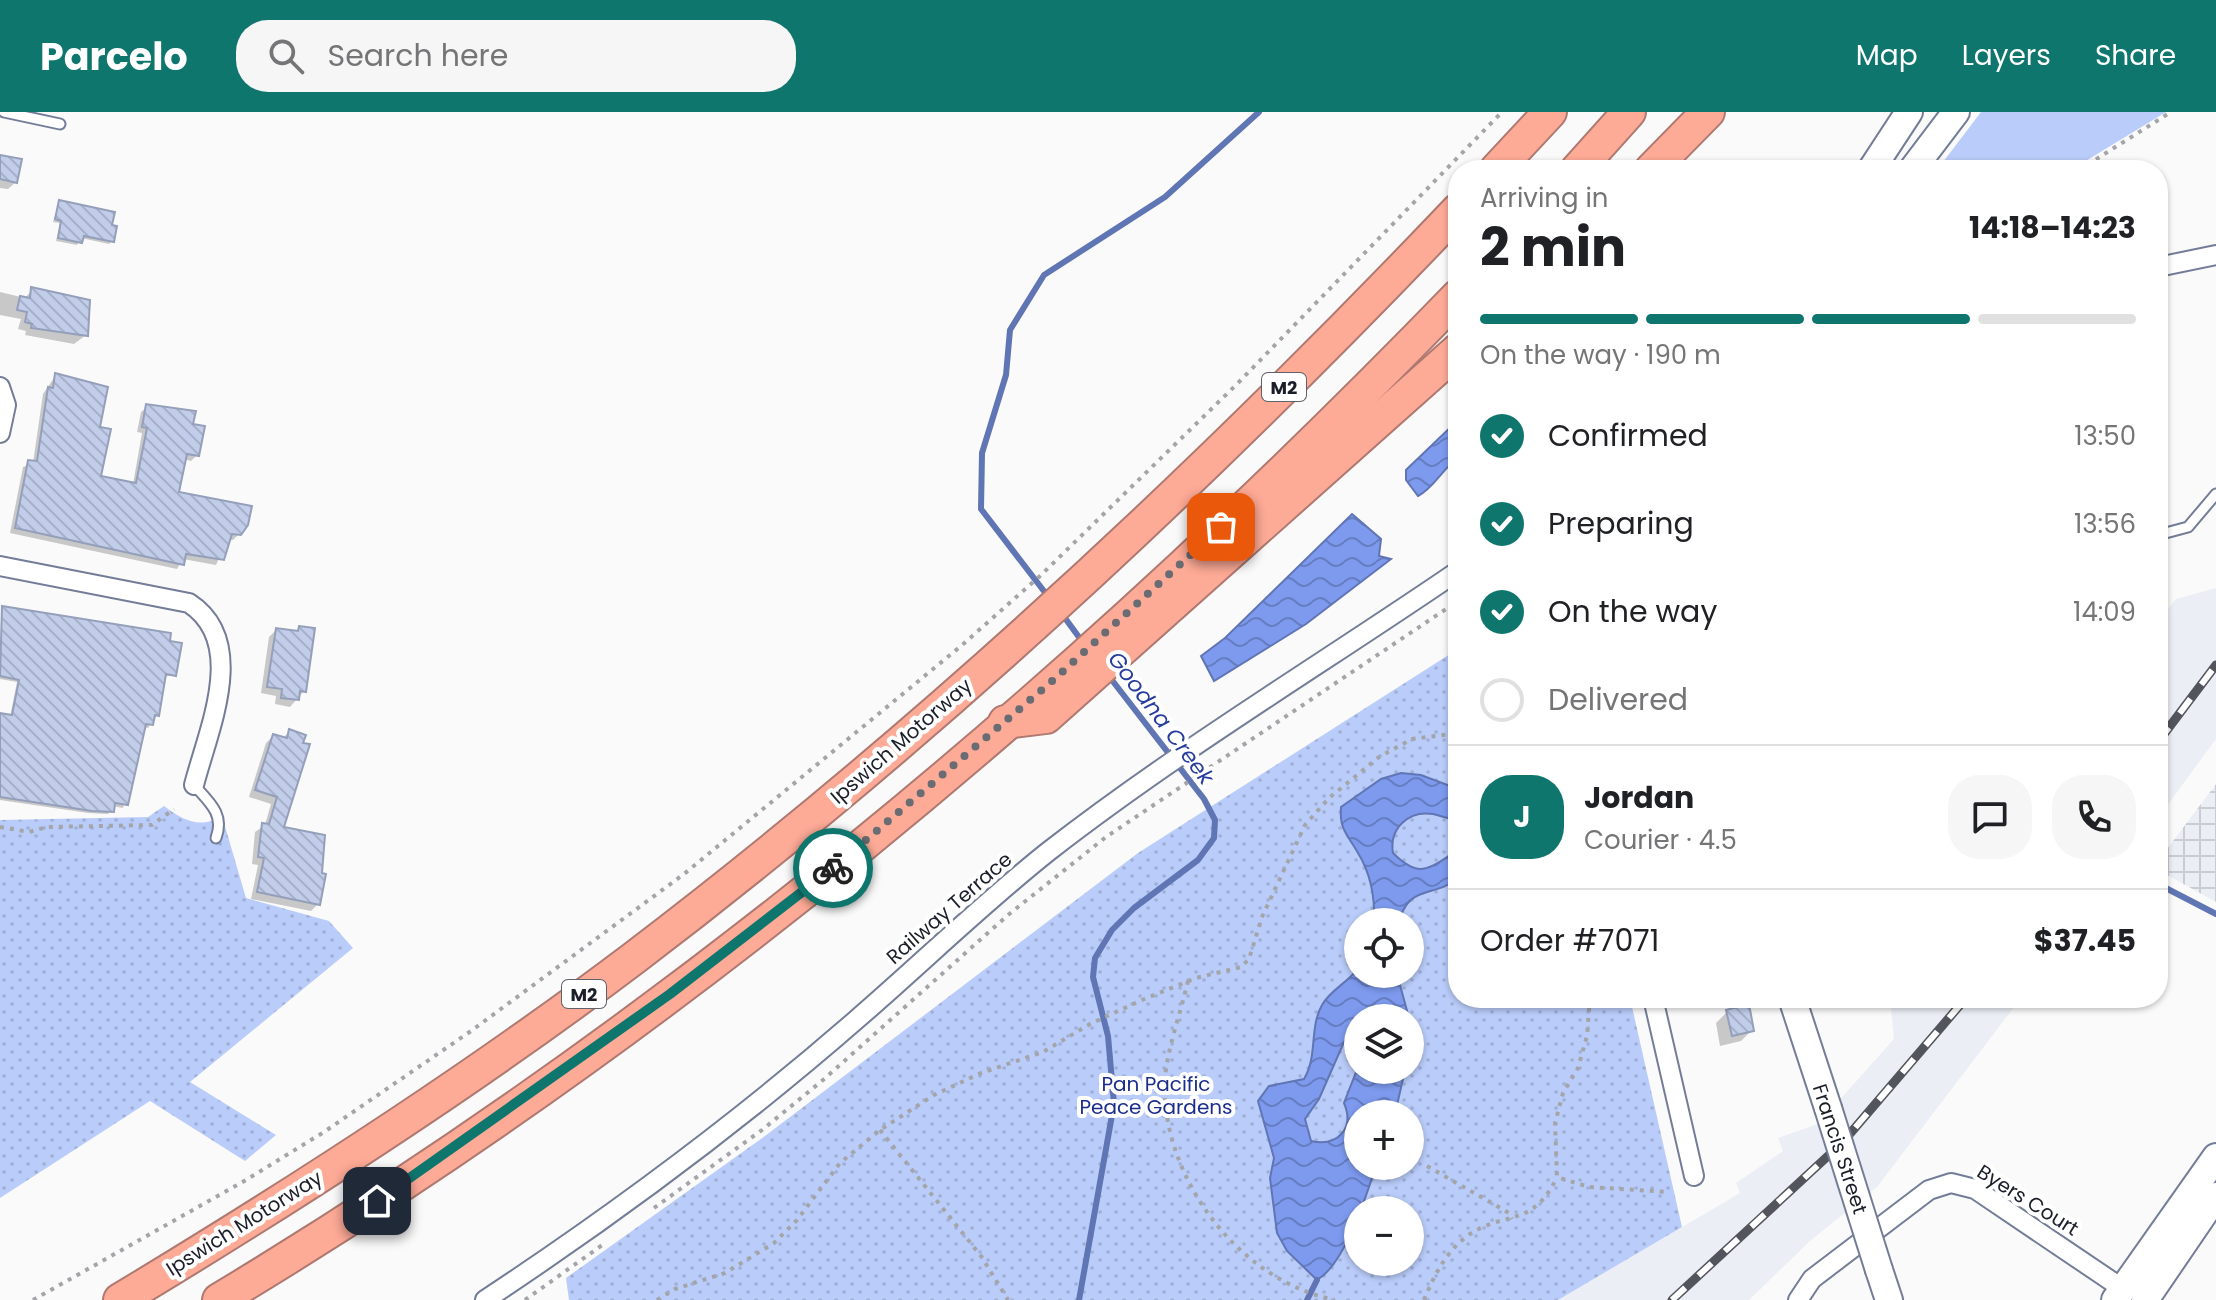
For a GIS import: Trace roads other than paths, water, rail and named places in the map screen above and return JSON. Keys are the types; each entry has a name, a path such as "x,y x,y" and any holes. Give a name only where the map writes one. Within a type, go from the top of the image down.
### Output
{"highway":[{"path":"1505,160 1550,112"},
{"path":"1586,160 1629,112"},
{"path":"1661,160 1708,112"},
{"name":"Ipswich Motorway","path":"120,1300 394,1127 630,960 826,806 1014,643 1105,558 1267,404 1448,220"},
{"name":"M2","path":"219,1300 440,1159 670,994 835,866 1005,722 1057,692 1145,614 1448,306"},
{"path":"1145,614 1448,358"}],"main road":[{"path":"1878,160 1909,112"},
{"path":"1920,160 1956,112"},
{"name":"Francis Street","path":"1795,1008 1889,1300"},
{"path":"2128,1296 2216,1157"},
{"path":"2128,1296 2216,1196"}],"street":[{"path":"2168,265 2216,255"},
{"path":"0,387 6,405 0,433"},
{"path":"0,566 189,603 205,613 215,629 222,692 194,785"},
{"name":"Railway Terrace","path":"485,1300 729,1125 858,1019 1005,887 1136,788 1448,578"},
{"path":"1655,1008 1694,1176"},
{"name":"Byers Court","path":"1798,1300 1812,1279 1922,1194 1951,1183 1975,1189 2128,1296"}],"lane":[{"path":"4,112 60,124"},
{"path":"2168,532 2188,527 2216,494"},
{"path":"194,785 218,812 220,827 216,838"}],"water":[{"path":"1448,430 1448,467 1429,488 1418,496 1406,480 1406,470"},
{"path":"1352,514 1381,539 1379,556 1391,559 1306,624 1214,681 1201,656 1225,638"},
{"path":"1401,773 1421,775 1448,785 1448,818 1433,814 1408,818 1394,836 1393,853 1418,869 1433,866 1448,856 1448,884 1416,897 1404,908 1373,908 1369,878 1343,827 1341,807 1381,779"},
{"path":"1344,983 1344,988 1401,988 1405,1004 1344,1004 1344,1042 1319,1099 1305,1119 1311,1141 1329,1141 1344,1130 1344,1180 1371,1180 1365,1196 1344,1196 1344,1247 1337,1260 1317,1280 1287,1251 1277,1233 1270,1178 1274,1158 1258,1101 1269,1086 1304,1079 1311,1061 1318,1014 1330,995"},
{"path":"1351,1084 1402,1084 1398,1100 1345,1100"}],"waterway":[{"name":"Goodna Creek","path":"1050,599 981,509 982,453 1006,375 1010,330 1044,275 1165,197 1259,112"},
{"name":"Goodna Creek","path":"1062,614 1084,644"},
{"name":"Goodna Creek","path":"1079,1300 1114,1104 1108,1036 1093,977 1095,958 1112,930 1134,908 1198,860 1214,838 1215,820 1204,799 1108,675"},
{"path":"2168,889 2216,914"},
{"path":"1307,1300 1317,1280"}],"railway":[{"path":"2168,729 2216,665"},
{"path":"1672,1300 1842,1143 1957,1008"}],"park label":[{"name":"Pan Pacific Peace Gardens","path":"1156,1096"}]}
